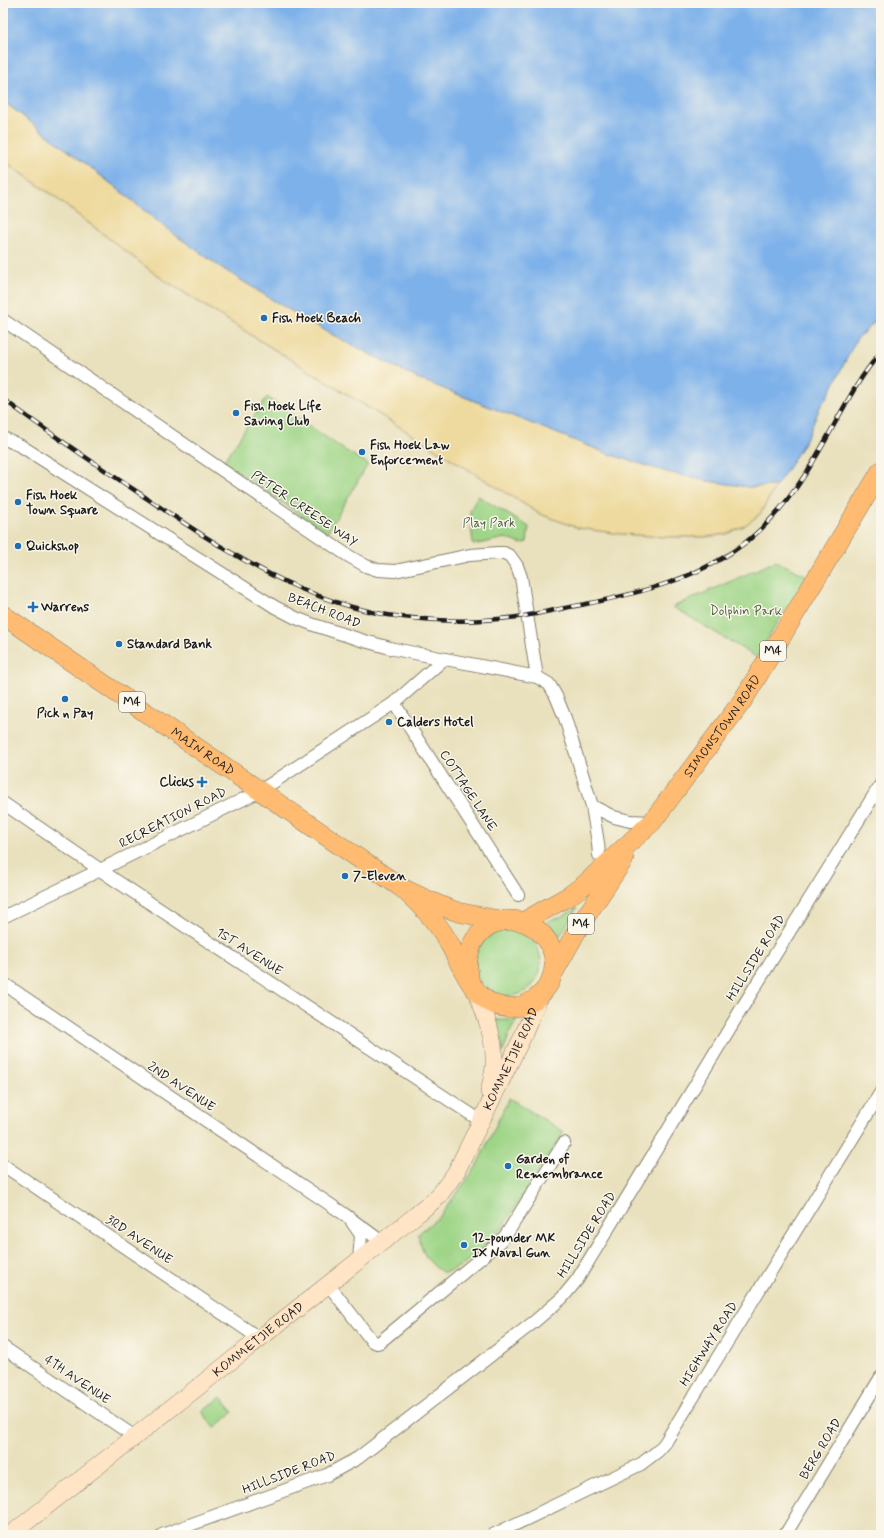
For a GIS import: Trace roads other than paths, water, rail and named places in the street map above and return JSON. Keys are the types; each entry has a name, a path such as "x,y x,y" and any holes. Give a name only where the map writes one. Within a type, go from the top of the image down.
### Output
{"main road":[{"name":"SIMONSTOWN ROAD","path":"554,972 584,919 648,827 743,700 881,471"},
{"name":"MAIN ROAD","path":"3,615 402,888 423,907 437,924 474,987 485,1000 494,1005 510,1008 526,1005 540,996 549,986 554,972 554,955 548,941 538,929 523,922 513,920 502,921 487,926 477,936 469,949 467,965 474,987"},
{"name":"SIMONSTOWN ROAD","path":"523,922 574,892 648,827"},
{"name":"MAIN ROAD","path":"402,888 451,909 502,921"},
{"name":"KOMMETJIE ROAD","path":"474,987 484,1008 493,1047 494,1065 481,1121"},
{"name":"KOMMETJIE ROAD","path":"8,1533 135,1437 438,1197 456,1172 522,1038 540,996"}],"street":[{"name":"PETER CREESE WAY","path":"3,320 286,514 366,566 378,570 395,571 470,555 504,553 510,556 517,566 520,577 537,677"},
{"name":"BEACH ROAD","path":"3,438 21,446 285,612 314,625 361,640 394,649 537,677 549,684 556,696 592,806 599,855"},
{"name":"RECREATION ROAD","path":"3,917 260,791 394,703 444,659"},
{"name":"COTTAGE LANE","path":"394,703 518,895"},
{"name":"HILLSIDE ROAD","path":"162,1535 341,1469 358,1458 534,1322 562,1298 581,1274 742,1007 881,784"},
{"name":"1ST AVENUE","path":"3,803 100,870 481,1121"},
{"path":"592,806 614,817 648,827"},
{"name":"2ND AVENUE","path":"3,983 344,1214 382,1242"},
{"name":"HIGHWAY ROAD","path":"493,1535 641,1464 658,1451 665,1443 881,1092"},
{"path":"328,1284 372,1341 377,1343 380,1342 500,1242 506,1235 564,1143"},
{"name":"3RD AVENUE","path":"3,1165 259,1338"},
{"name":"2ND AVENUE","path":"344,1214 355,1224 361,1235 359,1260"},
{"name":"4TH AVENUE","path":"3,1347 135,1437"},
{"name":"BERG ROAD","path":"785,1535 881,1377"}],"water":[{"path":"3,3 881,3 881,316 856,340 829,394 820,407 809,434 776,486 749,487 708,481 667,472 609,454 419,379 333,335 276,302 222,268 167,229 113,185 3,101"}],"railway":[{"path":"3,399 89,460 202,535 265,572 298,588 332,601 367,611 418,619 479,620 531,615 626,595 692,574 713,564 732,552 761,529 779,510 796,488 825,442 854,389 881,352"}],"place":[{"name":"Fish Hoek Beach","path":"264,318"},
{"name":"Fish Hoek Life Saving Club","path":"236,413"},
{"name":"Fish Hoek Law Enforcement","path":"362,452"},
{"name":"Fish Hoek Town Square","path":"18,502"},
{"name":"Quickshop","path":"18,546"},
{"name":"Warrens","path":"33,607"},
{"name":"Standard Bank","path":"119,644"},
{"name":"Pick n Pay","path":"65,699"},
{"name":"Calders Hotel","path":"389,722"},
{"name":"Clicks","path":"202,782"},
{"name":"7-Eleven","path":"345,876"},
{"name":"Garden of Remembrance","path":"508,1166"},
{"name":"12-pounder MK IX Naval Gun","path":"464,1245"}],"park label":[{"name":"Play Park","path":"489,523"},
{"name":"Dolphin Park","path":"746,611"}]}
